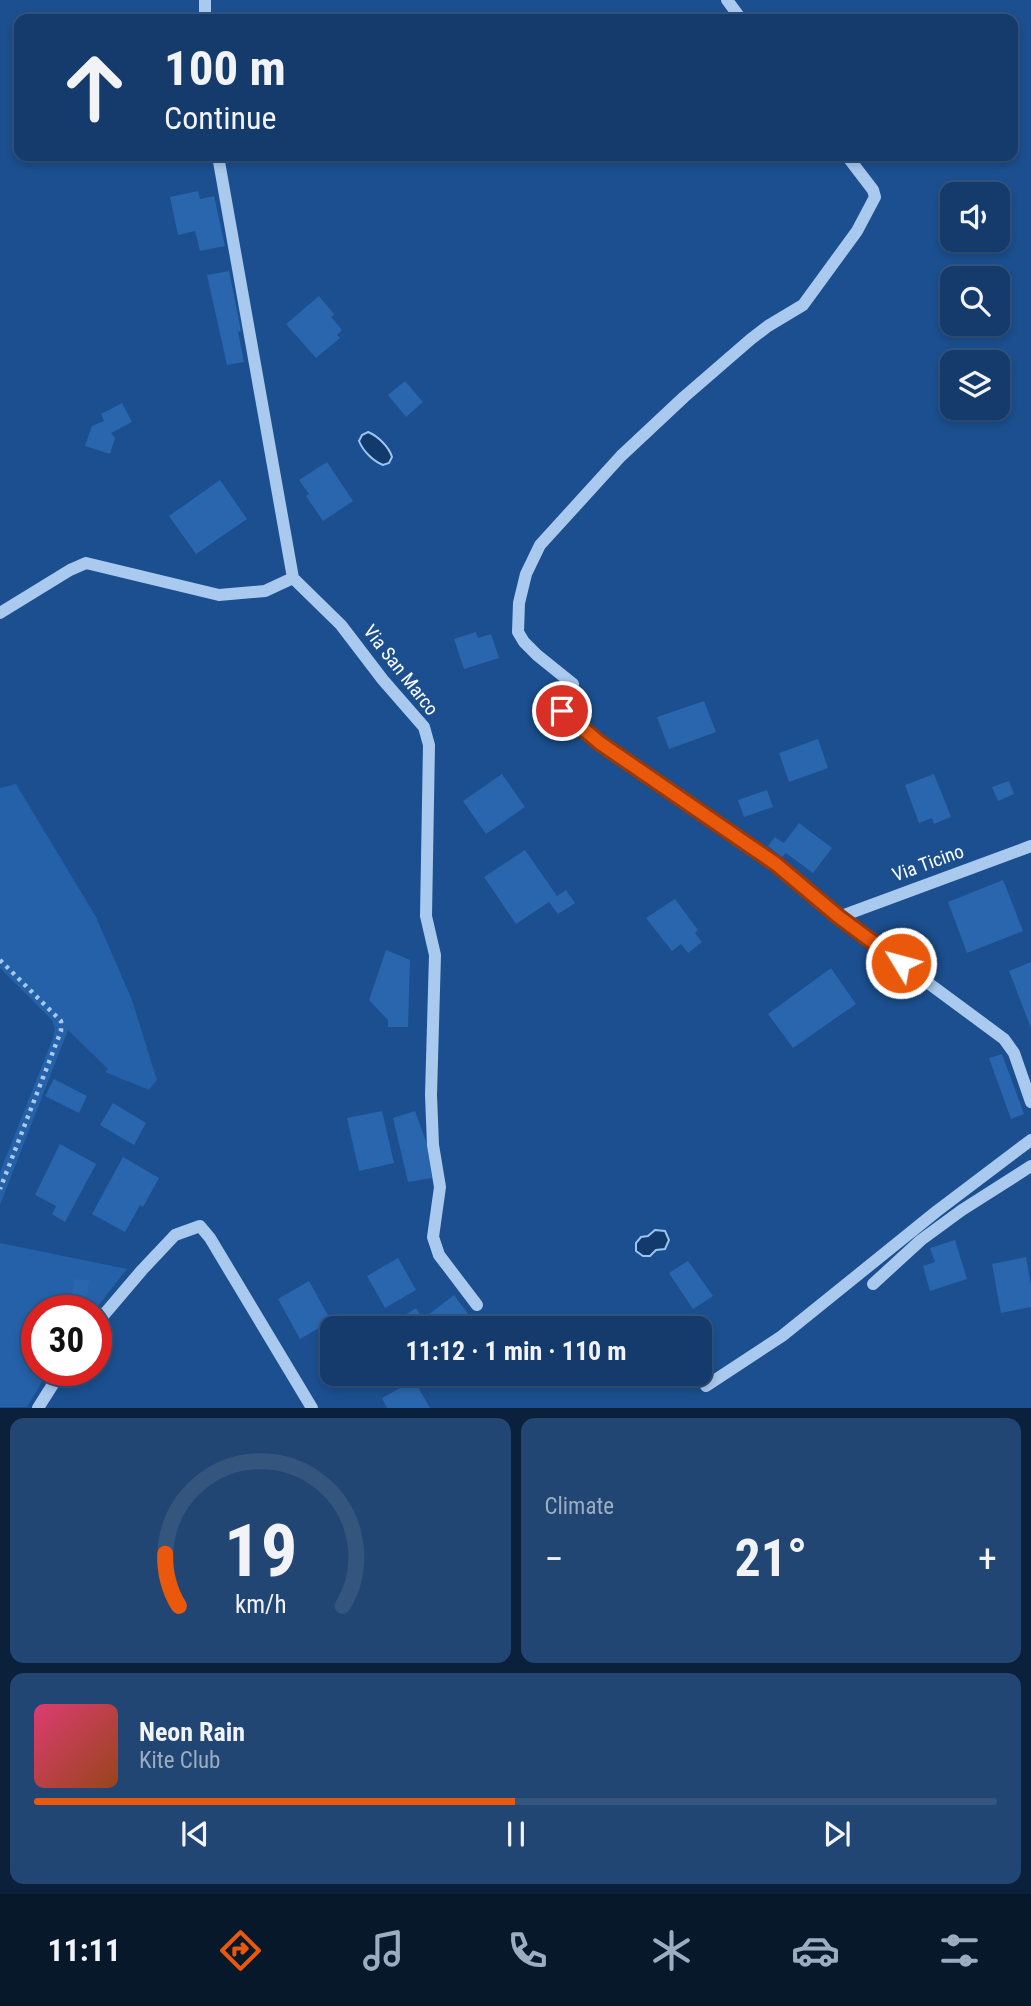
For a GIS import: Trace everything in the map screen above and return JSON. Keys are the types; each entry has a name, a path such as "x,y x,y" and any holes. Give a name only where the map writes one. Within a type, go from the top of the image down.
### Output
{"street":[{"path":"0,613 86,563 219,595 265,591 293,578 219,161"},
{"path":"851,161 873,190 875,197 857,231 803,305 751,339 657,422 621,456 540,545 526,574 519,603 518,632 537,655 573,684 562,711 600,743 776,864 839,917 1004,1039 1014,1053 1031,1102"},
{"name":"Via San Marco","path":"293,578 341,625 383,680 424,727 427,736 426,916 435,954 431,1095 433,1145 440,1187 433,1237 439,1255 477,1305"},
{"name":"Via Ticino","path":"839,917 1031,846"},
{"path":"712,1382 782,1336 937,1211 1031,1140"},
{"path":"873,1284 921,1240 1031,1166"},
{"path":"112,1305 175,1235 200,1226 210,1238 312,1408"},
{"path":"38,1408 52,1386"}],"path":[{"path":"0,960 61,1021 61,1031 0,1189"}],"shaded area":[{"path":"368,432 388,449 392,457 389,463 379,463 363,448 359,441 362,435"},
{"path":"16,784 96,917 132,1000 157,1080 149,1090 105,1072 108,1069 68,1030 0,1205 0,1172 55,1028 51,1019 0,968 0,788"},
{"path":"655,1230 665,1231 669,1240 665,1249 656,1250 650,1256 643,1256 636,1251 636,1243 641,1237 648,1236"},
{"path":"0,1243 127,1269 107,1295 21,1295 21,1386 39,1386 27,1407 0,1407"}],"building":[{"path":"198,191 200,199 214,196 225,246 200,251 195,231 178,235 170,197"},
{"path":"229,271 244,362 227,365 207,275"},
{"path":"319,296 334,314 331,317 342,330 337,335 340,338 316,358 286,324"},
{"path":"405,381 423,402 406,417 388,395"},
{"path":"122,403 132,422 111,433 115,438 110,454 85,446 92,426 104,421 101,414"},
{"path":"327,462 353,501 323,521 299,480"},
{"path":"220,480 247,519 196,554 169,516"},
{"path":"476,632 478,638 491,634 499,658 464,669 454,639"},
{"path":"704,701 716,732 669,749 657,717"},
{"path":"818,739 828,768 789,782 779,753"},
{"path":"502,774 525,807 486,834 463,801"},
{"path":"934,774 951,817 934,824 932,818 919,823 905,785"},
{"path":"1009,781 1014,794 998,801 992,787"},
{"path":"767,790 773,807 744,817 738,800"},
{"path":"799,823 832,848 813,873 786,853 782,857 768,846 775,837 784,843"},
{"path":"525,850 557,896 566,890 575,903 558,914 549,902 516,924 484,877"},
{"path":"1003,880 1023,931 967,953 948,902"},
{"path":"675,899 698,930 695,933 702,942 688,953 681,944 672,951 646,918"},
{"path":"386,950 410,960 408,1027 388,1027 388,1020 369,1000"},
{"path":"1031,962 1031,1028 1009,971"},
{"path":"831,968 856,1004 793,1048 768,1014"},
{"path":"1002,1054 1024,1114 1011,1119 989,1058"},
{"path":"54,1079 87,1096 79,1113 45,1096"},
{"path":"113,1103 146,1123 134,1145 100,1125"},
{"path":"382,1111 394,1163 359,1171 347,1118"},
{"path":"415,1111 427,1144 432,1178 408,1182 393,1118"},
{"path":"60,1144 96,1164 65,1222 52,1214 56,1206 35,1195"},
{"path":"123,1157 159,1178 125,1232 92,1214"},
{"path":"955,1240 967,1279 930,1291 923,1266 935,1262 930,1248"},
{"path":"1026,1257 1031,1307 1001,1313 992,1264"},
{"path":"398,1258 416,1290 385,1308 367,1276"},
{"path":"688,1261 713,1296 693,1309 669,1273"},
{"path":"74,1279 89,1280 87,1295 72,1295"},
{"path":"309,1281 328,1316 320,1316 320,1327 300,1339 278,1299"},
{"path":"454,1295 470,1316 429,1316"},
{"path":"416,1308 421,1316 403,1316"},
{"path":"404,1386 417,1386 430,1408 387,1408 382,1398"}],"route":[{"path":"562,711 600,743 776,864 839,917 901,963"}]}
